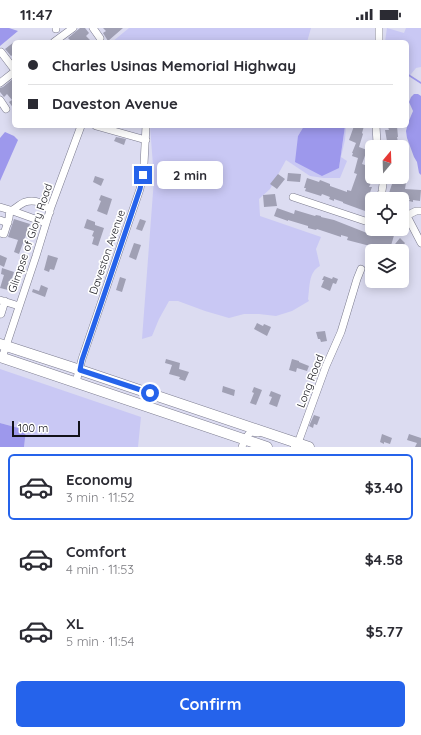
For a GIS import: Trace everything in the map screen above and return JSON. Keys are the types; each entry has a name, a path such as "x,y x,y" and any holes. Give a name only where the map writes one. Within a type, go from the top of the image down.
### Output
{"highway":[{"path":"3,345 309,447"},
{"path":"1,357 76,382 243,443 267,447"}],"street":[{"path":"64,39 72,28"},
{"path":"93,28 100,38"},
{"path":"379,28 379,40"},
{"path":"1,52 12,68"},
{"path":"0,82 12,73"},
{"path":"0,100 6,109"},
{"name":"Glimpse of Glory Road","path":"1,357 3,345 19,306 46,223 80,128"},
{"path":"103,128 146,140"},
{"name":"Daveston Avenue","path":"76,382 82,360 140,189 144,169 146,128"},
{"path":"376,128 377,140"},
{"path":"293,197 365,220"},
{"path":"10,210 25,202 34,201 48,207 50,212"},
{"path":"0,207 46,223"},
{"path":"0,233 4,234 8,223 10,210"},
{"path":"409,215 416,211 421,211"},
{"path":"0,220 8,223"},
{"path":"409,224 421,243"},
{"name":"Long Road","path":"298,443 326,366 341,332 361,269"},
{"path":"0,313 2,314 3,301 19,306"},
{"path":"243,443 248,434 255,432 294,445 298,443"}],"shaded area":[{"path":"0,28 9,28 18,31 0,46"},
{"path":"129,28 311,28 308,40 114,40"},
{"path":"387,28 404,33 406,28 421,28 421,67 416,68 409,77 409,40 385,40"},
{"path":"414,94 421,96 421,175 407,138 406,131 407,128 409,128 409,121 413,111 409,102"},
{"path":"150,128 303,128 298,136 339,168 346,128 341,157 347,161 340,178 310,176 286,160 270,189 259,199 260,216 321,237 316,249 320,266 311,276 309,301 292,311 276,316 244,314 229,318 178,301 169,301 152,336 142,339 154,179"},
{"path":"303,128 345,128 339,168 322,176 295,162 298,136"},
{"path":"5,132 14,136 18,140 0,181 0,138"},
{"path":"0,369 141,417 138,447 24,447 26,430 0,423"},
{"path":"0,423 26,430 24,447 0,447"}],"building":[{"path":"80,28 85,28 89,33 86,36 90,40 70,40 68,38"},
{"path":"103,28 123,28 109,40 107,40 103,33 106,31"},
{"path":"12,44 12,55 11,56 5,49"},
{"path":"12,80 12,100 7,94 4,97 0,92 0,88"},
{"path":"353,128 363,128 359,147 365,149 365,156 362,164 365,165 365,184 370,184 369,187 372,187 370,192 365,192 365,211 334,199 334,201 329,199 330,197 322,194 321,196 305,191 306,188 304,188 307,178 319,182 320,180 330,184 330,186 347,192 347,190 351,191 357,174 354,173 358,158 352,156 356,143 349,140"},
{"path":"388,128 397,128 398,140 387,140 385,130 389,130"},
{"path":"116,137 126,139 124,145 114,141"},
{"path":"288,173 301,174 300,182 287,181"},
{"path":"278,174 285,179 277,189 270,184"},
{"path":"95,176 104,179 101,186 93,182"},
{"path":"392,184 406,184 405,189 421,190 420,201 409,201 409,192 389,192"},
{"path":"275,194 277,206 264,207 263,195"},
{"path":"101,195 112,199 107,215 97,211 101,201 99,200"},
{"path":"277,208 294,214 295,210 334,220 365,232 365,236 394,236 391,244 365,245 347,240 348,237 341,235 341,237 317,229 308,228 308,226 274,216"},
{"path":"14,219 30,224 19,254 14,252 18,240 8,237"},
{"path":"87,219 95,222 95,225 104,228 98,246 92,244 94,237 92,236 94,231 84,228"},
{"path":"140,219 146,221 142,231 136,229"},
{"path":"400,238 405,243 404,244 395,244"},
{"path":"134,243 141,245 136,260 129,257"},
{"path":"0,255 7,258 4,267 0,265"},
{"path":"48,255 58,258 54,270 50,269 49,272 44,270"},
{"path":"2,268 14,272 8,290 0,288 4,275 1,274"},
{"path":"324,276 332,279 333,277 338,279 336,284 333,283 330,291 321,287"},
{"path":"120,277 126,279 122,292 116,290"},
{"path":"41,285 48,288 45,297 32,292 33,289 39,291"},
{"path":"257,323 263,326 264,324 271,327 267,336 254,329"},
{"path":"325,331 327,341 321,342 320,339 318,339 316,332"},
{"path":"166,359 180,363 179,369 189,372 185,381 179,379 180,377 169,374 172,365 165,363"},
{"path":"292,359 309,366 307,371 297,368 296,372 289,370"},
{"path":"223,386 235,390 234,396 222,392"},
{"path":"254,387 262,390 256,405 250,403 254,393 252,392"},
{"path":"271,391 281,395 277,407 269,404 272,397 269,396"},
{"path":"314,415 320,417 317,425 314,424 313,428 309,426"},
{"path":"382,434 392,438 390,444 380,442"},
{"path":"409,434 421,438 421,447 415,447 417,443 407,440"}],"waterway":[{"path":"409,75 421,83"}],"route":[{"path":"143,175 140,189 82,360 80,370 150,393"}]}
